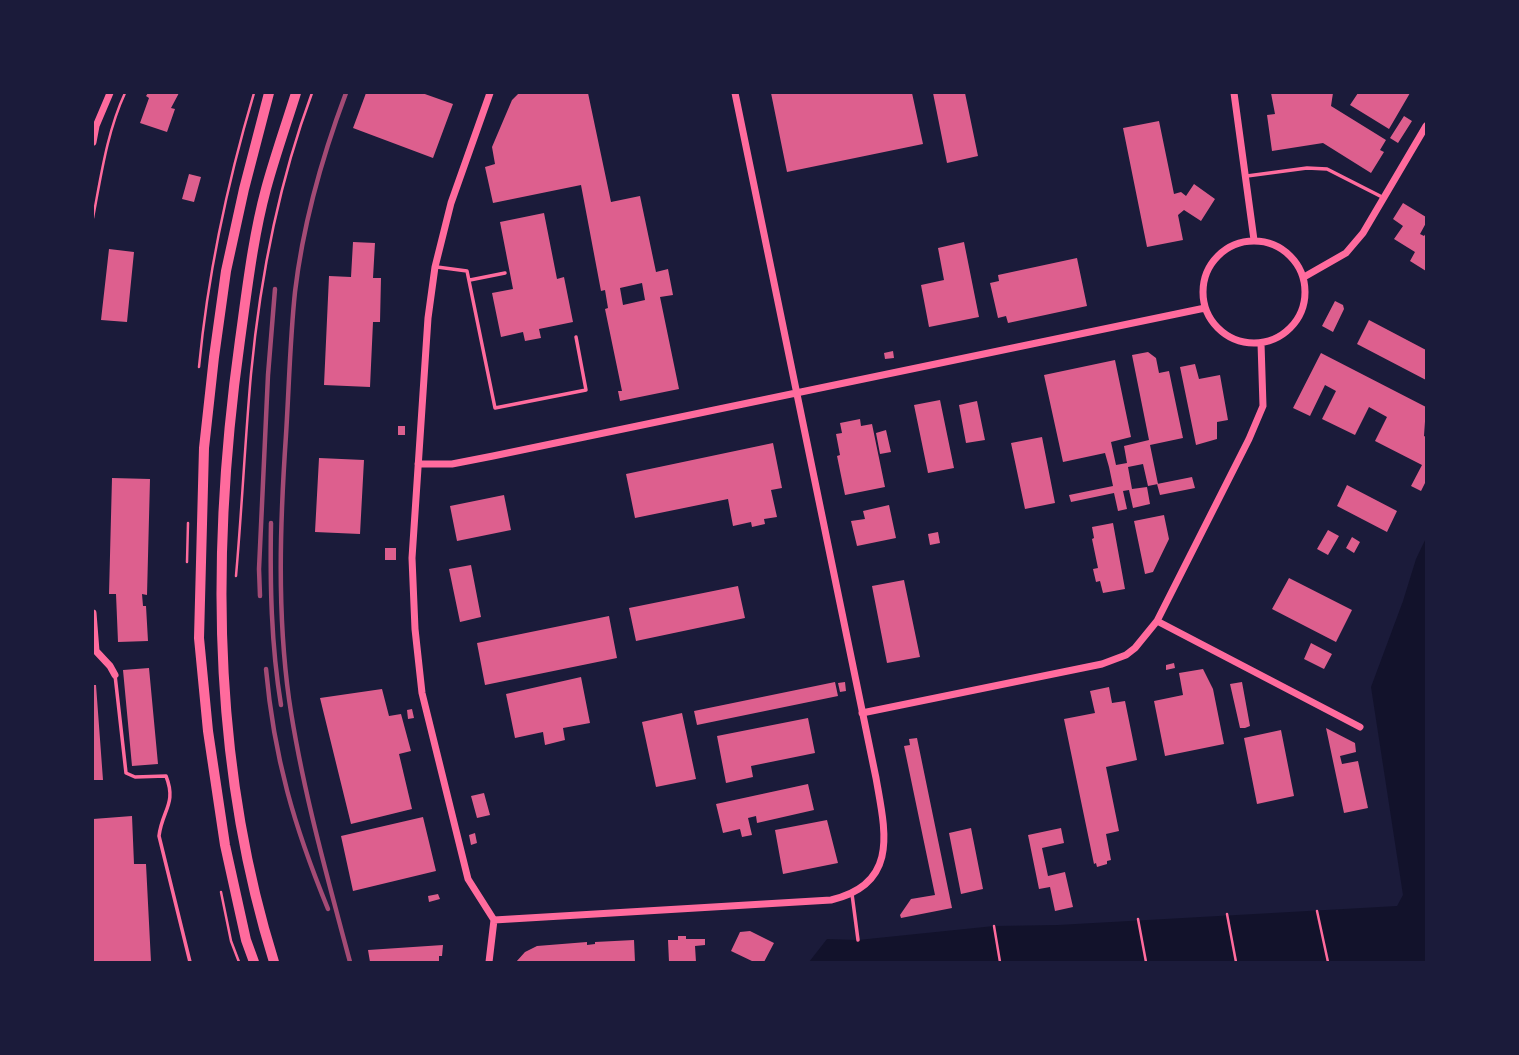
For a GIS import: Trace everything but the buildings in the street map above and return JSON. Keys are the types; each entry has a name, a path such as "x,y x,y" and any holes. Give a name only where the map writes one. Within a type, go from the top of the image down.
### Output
{"main road":[{"path":"254,962 246,940 225,845 208,731 200,625 204,448 216,345 226,271 269,93"},
{"path":"274,962 243,844 224,686 220,637 221,586 227,456 248,282 265,191 296,93"}],"street":[{"path":"93,142 96,126 110,93"},
{"path":"489,962 494,920 468,878 422,693 415,629 412,558 428,318 435,267 451,203 491,93"},
{"path":"494,920 831,901 852,894 872,877 884,850 886,834 735,93"},
{"path":"1234,93 1254,240"},
{"path":"1304,277 1346,253 1363,233 1426,127"},
{"path":"1254,240 1285,250 1297,262 1304,277 1306,295 1302,312 1292,327 1278,338 1261,343 1243,342 1227,335 1213,324 1205,308 1202,292 1205,276 1212,262 1224,250 1238,243 1254,240"},
{"path":"418,464 452,464 493,456 1205,308"},
{"path":"862,713 1102,664 1126,655 1135,648 1157,621 1263,406 1261,343"},
{"path":"93,613 96,651 115,675"},
{"path":"1157,621 1360,727"}],"lane":[{"path":"1247,176 1307,168 1327,169 1384,198"},
{"path":"435,267 467,271 495,408 586,390 576,337"},
{"path":"469,280 505,273"},
{"path":"115,675 126,774 135,777 166,776 170,785 172,802 161,820 159,836 190,962"},
{"path":"852,894 858,940"}],"path":[{"path":"93,218 103,162 118,108 125,93"},
{"path":"235,584 251,372 264,278 278,206 312,93"},
{"path":"1317,911 1328,962"},
{"path":"1227,914 1236,962"},
{"path":"1138,919 1146,962"},
{"path":"994,926 1000,962"}],"shaded area":[{"path":"1426,538 1426,962 809,962 827,939 858,940 994,926 1058,925 1397,906 1403,895 1371,687 1416,559"}],"railway":[{"path":"346,93 315,191 295,292 281,567 285,666 294,732 316,832 350,962"},
{"path":"260,596 268,375 275,289"},
{"path":"271,523 272,614 281,705"},
{"path":"266,669 274,732 287,791 328,909"}]}
